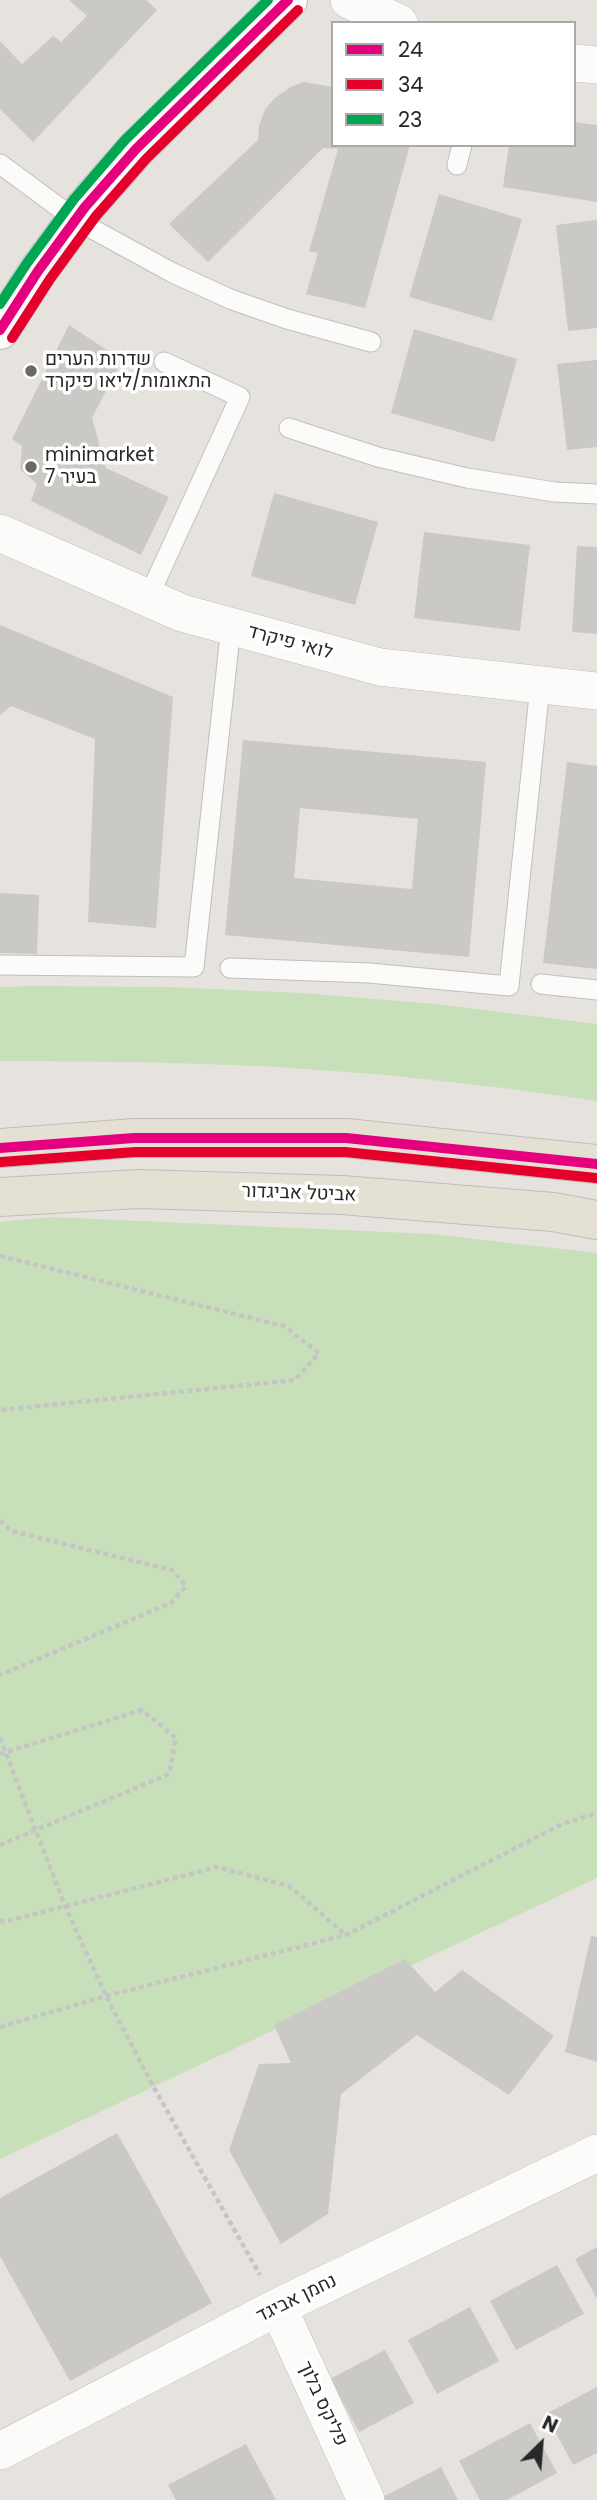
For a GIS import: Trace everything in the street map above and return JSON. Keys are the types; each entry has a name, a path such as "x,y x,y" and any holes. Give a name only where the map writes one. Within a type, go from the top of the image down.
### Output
{"main road":[{"path":"0,1148 134,1138 346,1138 597,1164"},
{"name":"אביטל אביגדור","path":"0,1197 138,1189 328,1195 553,1212 597,1220"}],"street":[{"path":"0,330 38,271 76,220 136,149 288,0"},
{"path":"349,0 395,21"},
{"path":"576,63 597,65"},
{"name":"לואי פיקרד","path":"0,533 182,613 380,667 597,691"},
{"name":"נחמן אביגד","path":"0,2451 278,2307 597,2153"},
{"name":"פליקס בלוך","path":"278,2307 366,2500"}],"lane":[{"path":"457,165 462,147"},
{"path":"0,164 76,220 171,272 230,299 287,320 371,342"},
{"path":"148,598 240,397 164,362"},
{"path":"289,428 378,457 467,478 555,492 597,494"},
{"path":"0,965 194,967 230,626"},
{"path":"230,968 369,973 509,986 541,686"},
{"path":"541,984 597,989"}],"path":[{"path":"0,1256 284,1326 320,1353 295,1380 0,1410"},
{"path":"0,1520 10,1531 172,1570 186,1586 171,1603 0,1675"},
{"path":"0,1845 169,1774 176,1738 142,1710 3,1753"},
{"path":"0,1738 3,1753 65,1906 106,1996 153,2086 278,2307"},
{"path":"0,2027 106,1996 346,1935 562,1824 597,1813"},
{"path":"0,1920 4,1922 216,1867 289,1886 346,1935"}],"green space":[{"path":"0,987 168,987 302,993 436,1004 597,1024 597,1101 387,1075 262,1066 0,1061"},
{"path":"51,1217 432,1234 597,1253 597,1878 0,2159 0,1222"}],"building":[{"path":"69,0 146,0 157,10 33,142 0,109 0,41 22,64 53,36 61,42 87,16"},
{"path":"304,82 331,87 331,147 409,147 365,308 306,294 318,253 309,251 338,149 323,148 208,262 169,224 258,140 259,126 265,109 292,86"},
{"path":"576,122 597,125 597,202 503,187 509,147 576,147"},
{"path":"439,194 522,219 492,321 409,297"},
{"path":"597,220 597,328 568,331 556,225"},
{"path":"69,325 122,360 92,418 106,468 169,497 141,555 31,501 37,484 20,469 22,446 12,439"},
{"path":"414,329 517,359 494,442 391,413"},
{"path":"597,360 597,447 567,450 557,364"},
{"path":"274,493 378,522 355,605 251,576"},
{"path":"424,532 530,545 520,631 414,618"},
{"path":"577,546 597,547 597,634 572,632"},
{"path":"0,625 173,697 156,928 88,922 95,739 11,706 0,715"},
{"path":"243,740 486,762 469,957 225,935","holes":["300,808 418,819 412,889 294,878"]},
{"path":"567,762 597,766 597,969 543,963"},
{"path":"0,893 39,895 37,954 0,953"},
{"path":"591,1936 597,1937 597,2062 565,2052"},
{"path":"405,1959 435,1992 462,1970 554,2036 509,2095 417,2035 341,2094 328,2214 281,2244 229,2150 259,2064 291,2063 274,2025"},
{"path":"117,2133 212,2303 70,2381 0,2256 0,2198"},
{"path":"597,2247 597,2299 575,2259"},
{"path":"557,2265 584,2314 516,2350 490,2301"},
{"path":"470,2307 499,2361 437,2394 408,2340"},
{"path":"385,2350 414,2403 359,2432 330,2379"},
{"path":"597,2387 597,2453 573,2465 546,2414"},
{"path":"530,2423 557,2473 507,2500 480,2500 459,2461"},
{"path":"246,2444 276,2500 176,2500 168,2485"},
{"path":"441,2467 458,2500 382,2500 381,2498"}],"transit line":[{"name":"23","path":"0,304 74,199 125,140 268,0"},
{"name":"24","path":"0,330 38,271 85,207 136,149 288,0"},
{"name":"34","path":"12,338 50,279 96,216 146,159 298,10"},
{"name":"24","path":"0,1148 134,1138 346,1138 597,1164"},
{"name":"34","path":"1,1162 135,1152 345,1152 596,1178"}],"place":[{"name":"שדרות הערים התאומות/ליאו פיקרד","path":"31,371"},
{"name":"minimarket 7 בעיר","path":"31,467"}]}
